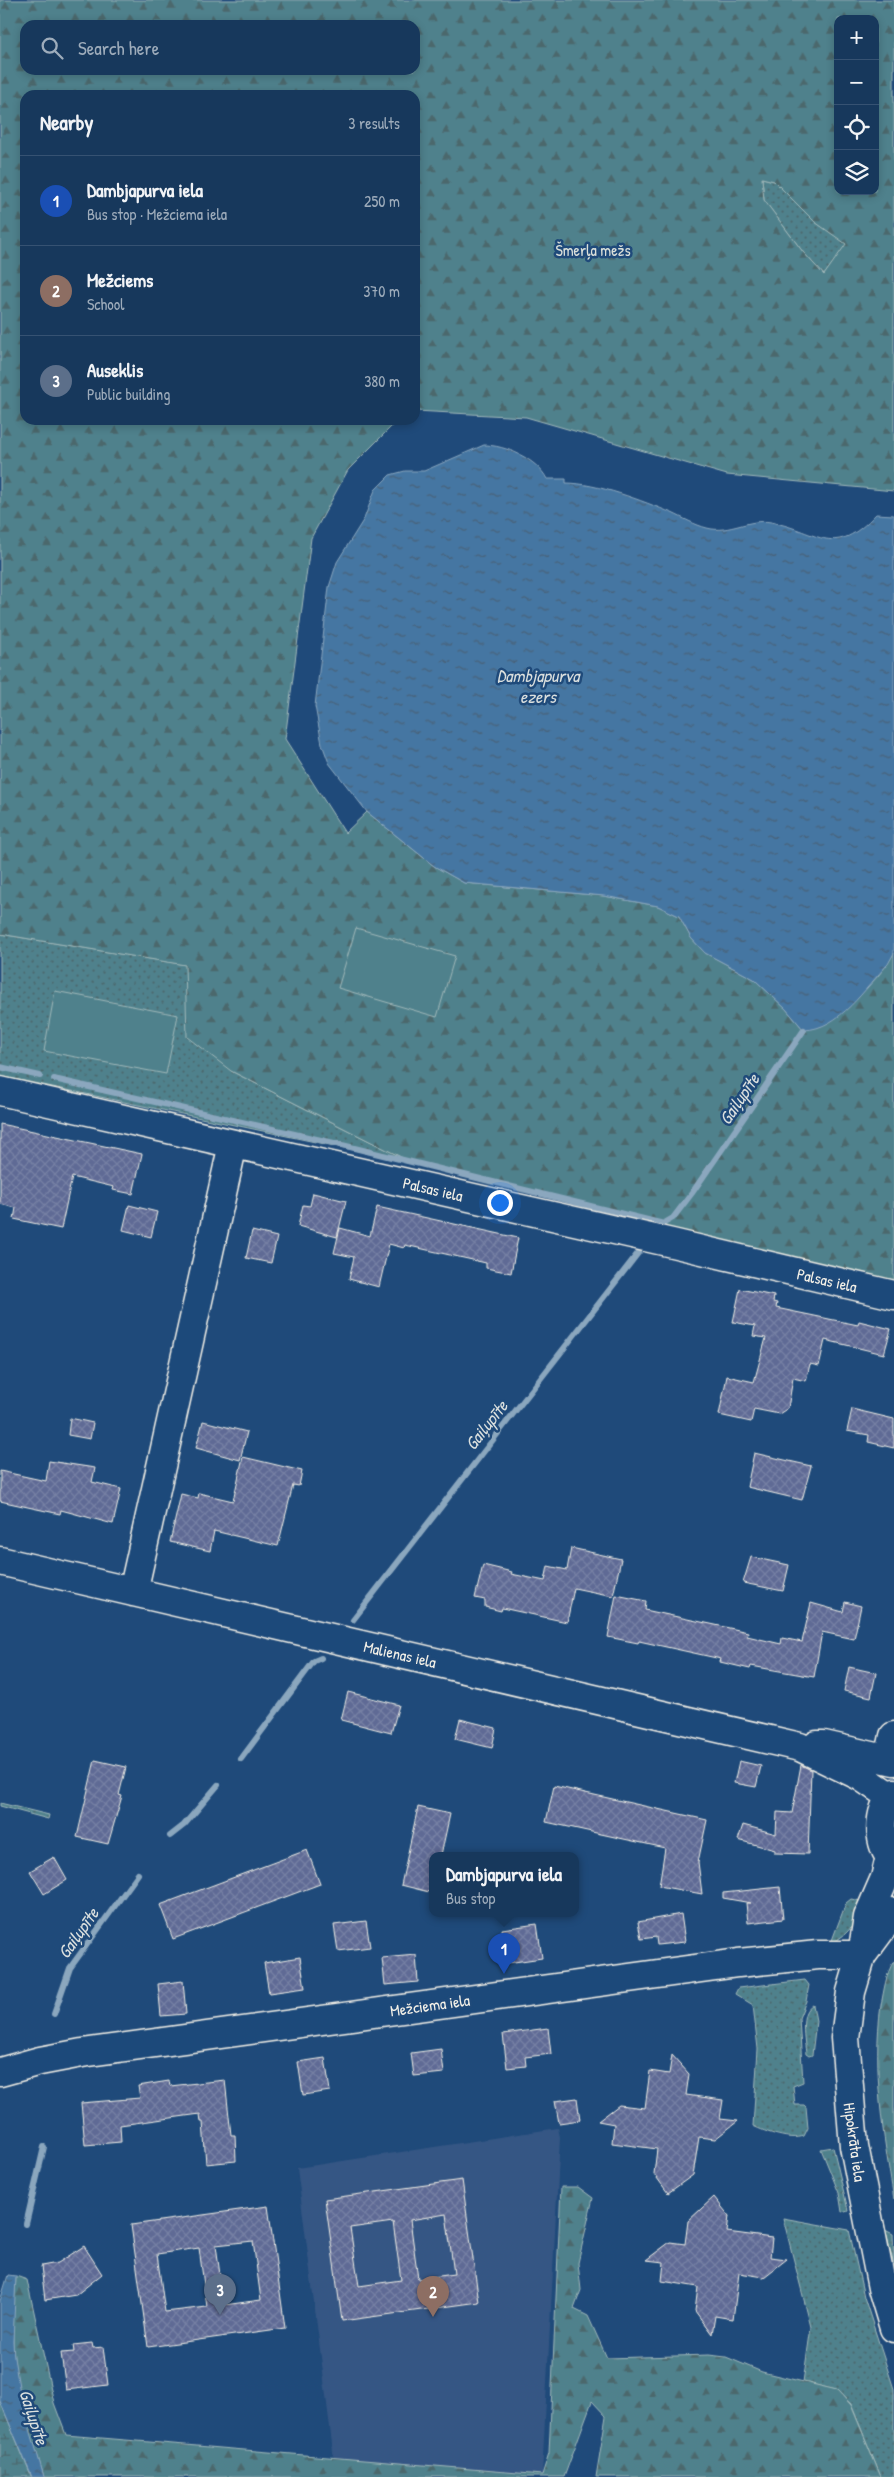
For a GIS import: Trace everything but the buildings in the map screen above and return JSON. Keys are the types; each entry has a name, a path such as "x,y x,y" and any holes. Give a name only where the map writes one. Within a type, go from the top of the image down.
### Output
{"street":[{"name":"Palsas iela","path":"0,1091 894,1295"},
{"path":"133,1592 233,1144"},
{"name":"Malienas iela","path":"0,1561 800,1747 860,1776 892,1795"},
{"name":"Malienas iela","path":"800,1747 824,1745 892,1752"},
{"path":"892,1795 882,1818 881,1829 882,1840 892,1860"},
{"name":"Hipokrāta iela","path":"892,1860 868,1917 862,1955 856,1972 849,2007 845,2038 854,2146 882,2288 894,2328"},
{"name":"Hipokrāta iela","path":"862,1955 894,1912"},
{"name":"Mežciema iela","path":"0,2072 40,2061 82,2053 587,1983 768,1960 818,1955 862,1955"}],"shaded area":[{"path":"558,2128 560,2137 542,2475 334,2459 297,2168"}],"green space":[{"name":"Šmerļa mežs","path":"0,0 894,0 894,491 727,475 526,417 420,411 420,90 20,90 20,425 393,425 348,470 311,538 285,739 345,833 367,812 434,866 464,883 604,896 658,906 679,916 691,938 705,953 754,979 786,1009 804,1030 866,989 886,966 894,953 894,1285 411,1162 231,1071 187,1037 185,965 0,934","holes":["762,178 774,181 815,222 846,244 824,275 803,252 764,200"]},
{"path":"762,178 774,181 815,222 847,244 824,275 803,252 764,200"},
{"path":"356,928 455,956 437,1017 338,988"},
{"path":"0,934 186,965 231,1071 411,1162 0,1076"},
{"path":"55,991 178,1015 166,1074 44,1051"},
{"path":"0,1803 49,1815 48,1819 0,1806"},
{"path":"851,1899 866,1902 848,1931 838,1940 831,1943 846,1903"},
{"path":"894,1961 894,2199 880,2102 878,2054 881,2005 887,1977"},
{"path":"805,1980 809,1985 806,2001 799,2018 803,2082 793,2086 795,2105 804,2105 806,2107 808,2128 804,2136 785,2137 753,2126 758,2049 753,2005 735,1994 738,1988"},
{"path":"813,2005 816,2021 812,2055 809,2056 806,2054 804,2020 808,2008"},
{"path":"833,2147 848,2210 842,2212 839,2193 821,2149"},
{"path":"561,2187 578,2187 593,2198 578,2263 581,2290 574,2309 588,2316 607,2358 709,2355 726,2357 762,2372 837,2390 851,2405 881,2477 596,2477 606,2416 592,2401 564,2477 44,2477 16,2376 13,2317 16,2276 27,2280 54,2403 66,2435 542,2475 549,2453"},
{"path":"783,2218 849,2230 864,2297 894,2389 894,2477 881,2477 851,2404 836,2390 803,2382 811,2327"},
{"path":"885,2230 893,2234 894,2265"},
{"path":"0,2401 31,2476 32,2477 0,2477"}],"water":[{"name":"Dambjapurva ezers","path":"484,445 511,450 520,454 536,465 547,479 566,479 566,483 592,486 634,498 707,528 731,528 763,521 788,526 826,539 837,539 848,536 861,528 876,514 894,515 894,953 888,964 851,1006 829,1023 817,1028 804,1030 786,1009 754,979 705,953 691,938 679,916 658,906 604,896 464,883 434,866 367,812 329,763 322,744 315,706 329,587 337,562 364,519 375,490 390,475 405,471 424,471"},
{"path":"8,2275 16,2276 13,2341 21,2398 44,2477 32,2477 0,2401 0,2301"}],"waterway":[{"name":"Gaiļupīte","path":"661,1225 673,1218 692,1193 804,1030"},
{"path":"0,1067 40,1076"},
{"path":"54,1079 334,1143 664,1224"},
{"name":"Gaiļupīte","path":"353,1620 642,1248"},
{"name":"Gaiļupīte","path":"241,1759 314,1661 321,1658"},
{"name":"Gaiļupīte","path":"170,1836 184,1825 218,1785"},
{"name":"Gaiļupīte","path":"54,2014 70,1968 138,1874"},
{"name":"Gaiļupīte","path":"26,2224 44,2147"}],"place":[{"name":"Dambjapurva iela","path":"504,1974"},
{"name":"Auseklis","path":"220,2315"},
{"name":"Mežciems","path":"433,2317"}]}
